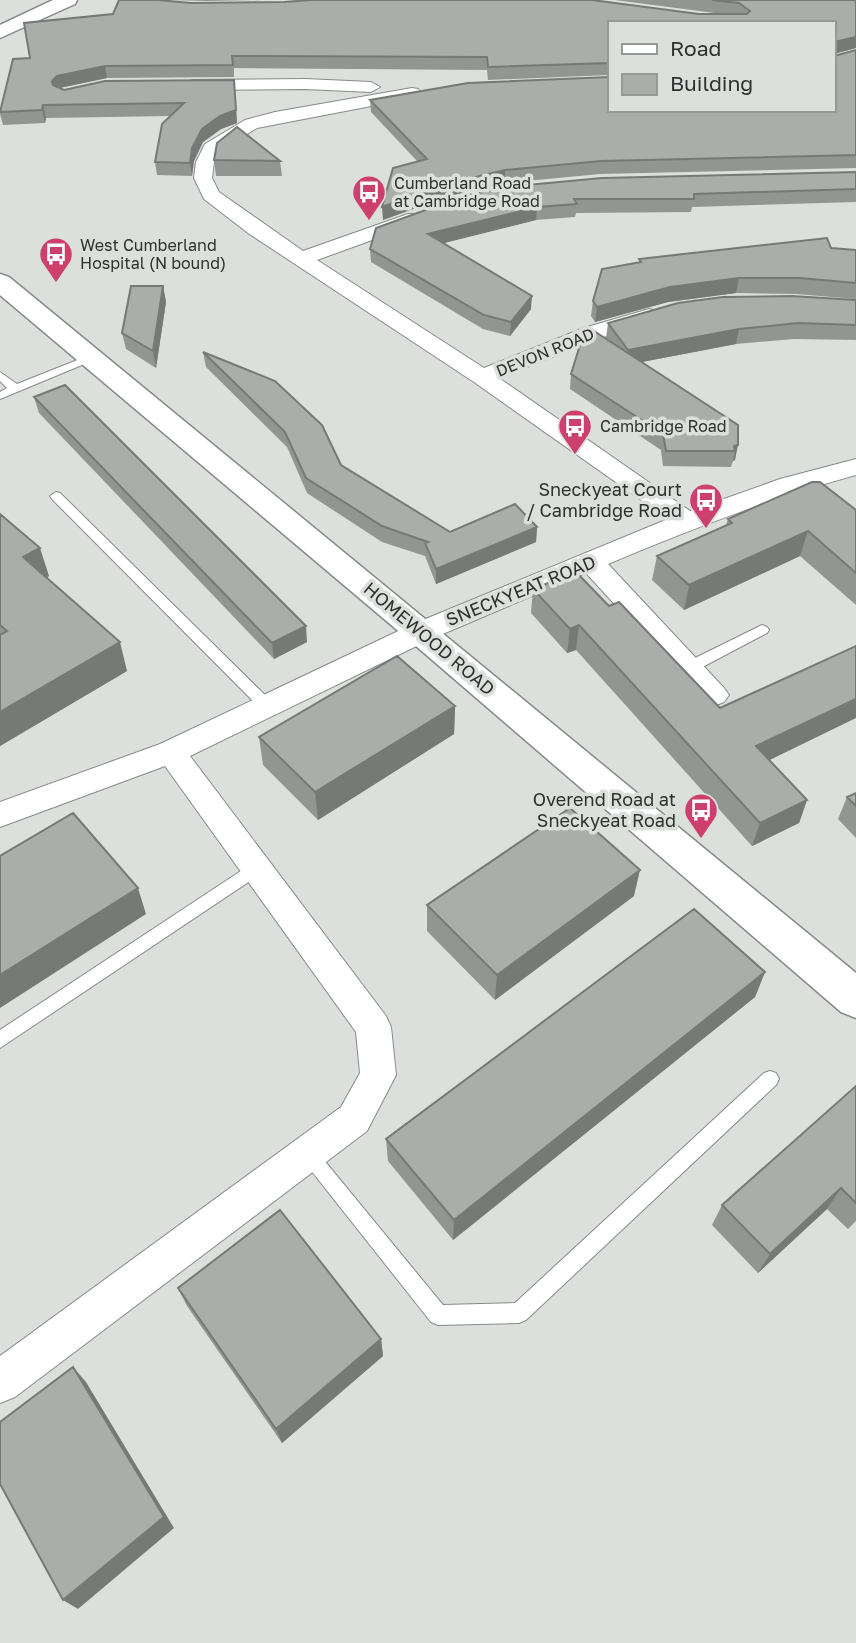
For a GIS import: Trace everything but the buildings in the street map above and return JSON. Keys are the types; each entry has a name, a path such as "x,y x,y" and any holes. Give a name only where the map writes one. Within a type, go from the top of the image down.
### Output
{"street":[{"path":"0,33 68,0"},
{"path":"173,85 305,84 430,90 275,117 229,135 212,148 205,162 203,178 211,195 226,208 482,377 687,521"},
{"path":"305,84 308,112"},
{"path":"301,259 431,212"},
{"name":"HOMEWOOD ROAD","path":"0,282 856,999"},
{"name":"DEVON ROAD","path":"482,377 592,333 666,312"},
{"name":"SNECKYEAT ROAD","path":"0,815 171,752 421,632 592,563 687,521 789,485 856,467"},
{"path":"592,563 714,695"},
{"path":"0,1382 354,1119 378,1075 373,1027 171,752"}],"lane":[{"path":"0,396 90,358"},
{"path":"0,375 15,389"},
{"path":"56,496 267,706"},
{"path":"688,668 762,630"},
{"path":"0,1040 256,868"},
{"path":"307,1154 438,1315 519,1313 770,1079"}],"place":[{"name":"Cumberland Road at Cambridge Road","path":"369,222"},
{"name":"West Cumberland Hospital (N bound)","path":"56,284"},
{"name":"Cambridge Road","path":"575,456"},
{"name":"Sneckyeat Court / Cambridge Road","path":"706,530"},
{"name":"Overend Road at Sneckyeat Road","path":"701,840"}]}
